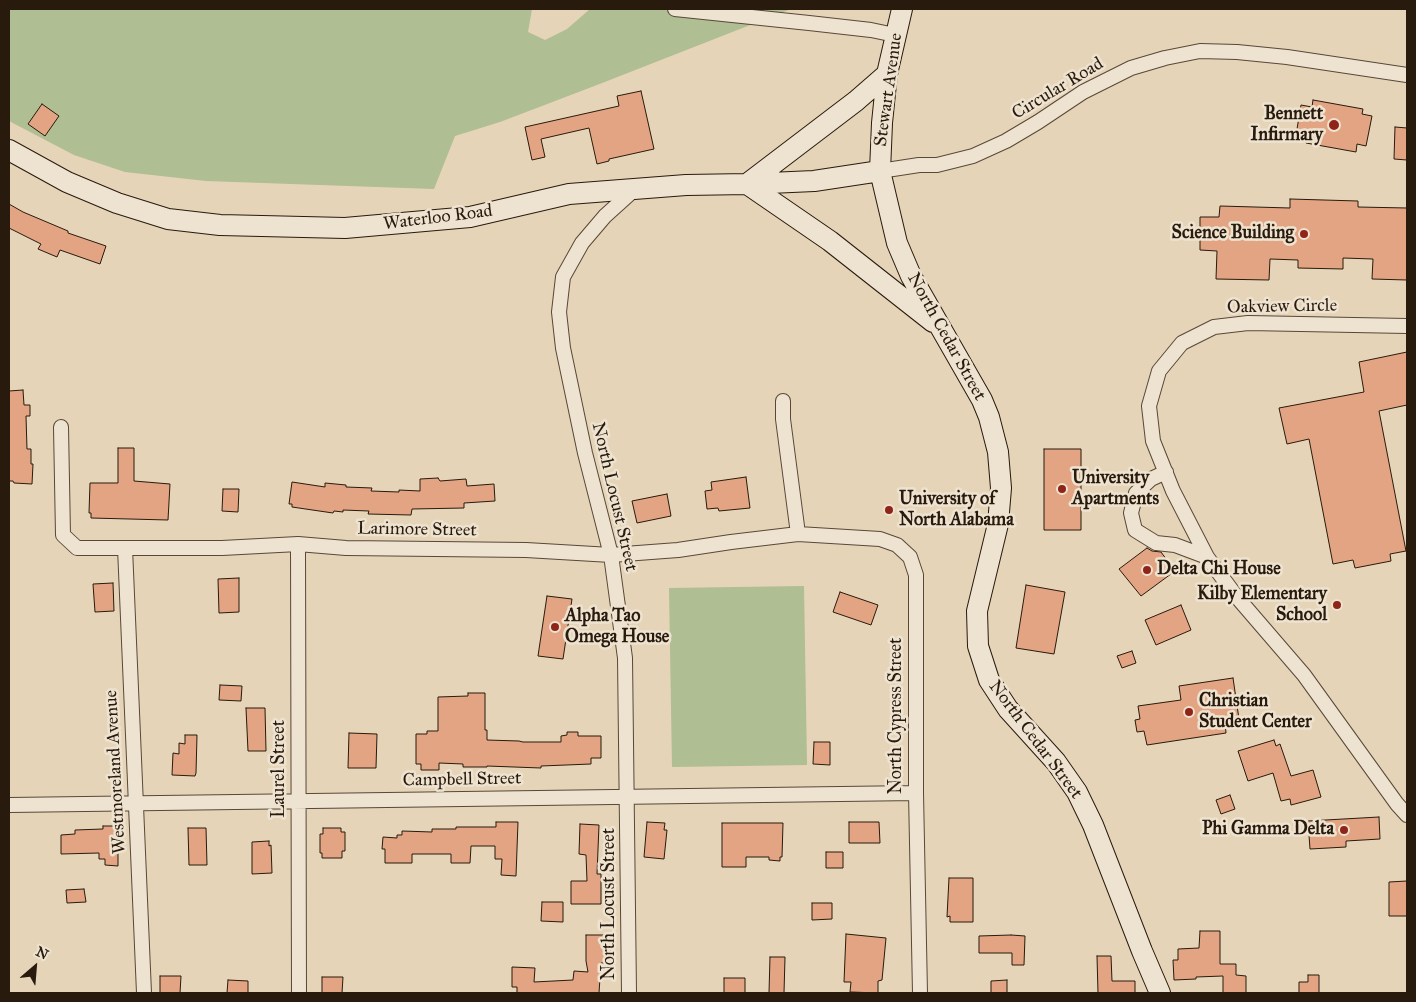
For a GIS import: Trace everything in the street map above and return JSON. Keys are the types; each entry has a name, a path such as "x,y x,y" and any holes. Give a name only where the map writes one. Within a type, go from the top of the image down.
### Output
{"street":[{"path":"675,9 872,30 895,35"},
{"name":"Stewart Avenue","path":"880,171 887,74 902,9"},
{"name":"Circular Road","path":"880,171 937,165 973,156 1006,141 1083,92 1131,68 1165,58 1200,51 1237,52 1287,57 1407,75"},
{"path":"887,74 856,101 747,184 830,240 940,326"},
{"name":"Waterloo Road","path":"9,150 67,182 117,203 168,219 220,225 345,228 470,217 569,194 686,184 814,181 880,171"},
{"name":"North Cedar Street","path":"880,171 897,243 911,276 966,368 982,400 989,417 998,452 1002,488 998,524 977,611 978,646 989,680 1008,709 1056,762 1077,792 1160,993"},
{"name":"North Locust Street","path":"629,993 625,658 611,555 583,444 563,348 559,312 563,277 582,243 605,216 636,188"},
{"name":"Oakview Circle","path":"1407,326 1248,323 1214,327 1182,343 1159,371 1149,406 1153,441 1181,508 1207,557 1236,596 1304,675 1397,804 1407,815"},
{"path":"783,401 783,419 798,534"},
{"name":"Larimore Street","path":"61,427 63,535 77,548 222,548 298,544 346,548 526,550 611,555 678,550 798,534"},
{"path":"1166,472 1151,479 1136,493 1131,513 1135,530 1156,543 1175,544 1207,557"},
{"name":"North Cypress Street","path":"798,534 880,539 897,545 910,557 916,575 916,793 920,993"},
{"name":"Laurel Street","path":"298,544 299,993"},
{"name":"Westmoreland Avenue","path":"125,548 144,993"},
{"name":"Campbell Street","path":"9,804 916,793"}],"green space":[{"path":"9,9 532,9 528,32 545,40 567,29 590,9 791,9 500,122 455,136 434,189 206,181 125,172 74,155 9,121"},
{"path":"804,586 807,765 672,767 669,588"}],"building":[{"path":"641,91 654,149 609,159 609,161 597,164 589,128 541,139 545,157 532,160 525,127 619,106 617,96"},
{"name":"Bennett Infirmary","path":"1313,100 1363,109 1362,114 1372,116 1366,146 1357,144 1356,152 1306,143 1307,136 1296,135 1301,105 1312,107"},
{"path":"42,104 59,116 45,136 28,124"},
{"path":"1395,127 1407,128 1407,160 1394,159"},
{"name":"Science Building","path":"1290,199 1358,201 1358,207 1407,208 1407,280 1372,279 1373,259 1343,258 1343,269 1298,268 1298,260 1270,259 1269,280 1216,279 1217,251 1200,250 1200,217 1219,217 1220,206 1290,208"},
{"path":"9,204 68,231 68,233 106,246 100,264 60,250 57,257 38,249 41,244 9,228"},
{"path":"1407,352 1407,405 1379,411 1406,551 1390,554 1391,561 1355,568 1353,560 1333,564 1309,439 1287,444 1279,408 1364,392 1359,362"},
{"path":"23,390 24,405 30,405 30,416 26,416 27,449 31,449 31,464 33,464 32,484 9,481 9,391"},
{"path":"118,448 134,448 134,481 170,484 168,520 91,518 91,513 89,513 90,483 118,483"},
{"name":"University Apartments","path":"1044,449 1081,449 1081,530 1044,530"},
{"path":"746,477 750,508 719,511 718,508 707,509 705,491 712,490 711,482"},
{"path":"438,478 440,481 466,479 467,486 494,484 495,501 464,503 464,508 412,509 411,515 368,514 369,511 343,510 343,512 334,511 333,513 292,507 292,504 289,504 292,482 325,487 325,483 346,485 346,487 372,488 371,491 399,492 399,490 420,491 420,479"},
{"path":"223,489 239,489 238,512 222,511"},
{"path":"667,494 671,516 637,523 632,501"},
{"name":"Delta Chi House","path":"1147,548 1152,551 1161,552 1175,571 1141,596 1119,569"},
{"path":"239,578 239,612 219,613 218,579"},
{"path":"113,583 114,611 95,612 93,584"},
{"path":"1026,585 1065,592 1054,654 1016,648"},
{"path":"840,592 878,605 871,625 833,612"},
{"name":"Alpha Tao Omega House","path":"547,596 572,599 563,659 538,656"},
{"path":"1181,605 1191,630 1156,645 1145,620"},
{"path":"1132,651 1136,663 1122,668 1117,656"},
{"name":"Christian Student Center","path":"1233,678 1239,719 1225,721 1226,733 1147,745 1144,731 1137,732 1135,720 1140,719 1138,706 1181,700 1179,686"},
{"path":"220,685 242,686 241,701 219,700"},
{"path":"468,693 485,693 485,730 487,730 487,740 561,742 561,736 567,735 567,732 578,732 578,736 601,736 601,758 591,758 591,764 541,766 541,768 463,767 463,764 439,763 439,770 421,770 421,764 416,764 416,734 438,731 438,697 468,696"},
{"path":"246,708 265,708 266,751 248,751"},
{"path":"349,733 377,734 376,768 348,768"},
{"path":"185,735 197,735 195,776 172,775 173,753 179,754 179,743 185,744"},
{"path":"1274,740 1276,746 1280,744 1291,776 1313,770 1321,797 1291,805 1290,799 1281,801 1273,773 1248,781 1238,751"},
{"path":"814,742 830,742 830,765 813,764"},
{"path":"1230,795 1235,809 1221,814 1216,800"},
{"name":"Phi Gamma Delta","path":"1379,817 1380,839 1346,841 1346,847 1310,849 1308,821"},
{"path":"496,822 518,822 516,876 501,875 502,859 495,859 495,846 471,846 470,863 451,863 451,854 412,854 412,863 385,863 385,849 382,849 383,837 397,838 397,835 402,835 402,831 432,832 432,829 456,829 456,827 496,827"},
{"path":"647,822 665,823 664,830 667,830 664,859 644,857"},
{"path":"849,822 879,822 880,843 849,843"},
{"path":"722,823 783,823 782,857 780,857 780,861 769,860 769,857 746,857 746,867 722,867"},
{"path":"580,824 599,825 597,874 601,874 601,904 571,904 571,881 587,881 586,855 579,854"},
{"path":"103,826 116,826 116,831 118,830 118,866 105,865 105,859 99,859 99,853 61,854 61,835 75,834 75,830 103,829"},
{"path":"188,828 206,828 207,865 189,865"},
{"path":"323,828 341,828 341,832 345,832 345,851 342,851 342,858 322,858 322,853 320,853 320,834 323,834"},
{"path":"269,841 269,846 271,845 272,873 252,874 252,842"},
{"path":"826,852 843,852 843,868 826,868"},
{"path":"949,878 973,878 973,922 950,922 950,916 947,917"},
{"path":"1407,881 1407,916 1389,916 1389,882"},
{"path":"84,889 86,902 67,903 66,890"},
{"path":"542,902 563,902 563,922 541,921"},
{"path":"812,903 832,903 832,919 812,920"},
{"path":"1200,931 1220,931 1220,964 1236,964 1236,975 1246,976 1246,993 1223,993 1223,976 1174,980 1173,960 1178,960 1178,949 1199,948"},
{"path":"846,934 886,938 882,980 878,981 878,993 850,992 851,982 844,982"},
{"path":"586,935 608,935 608,945 611,945 610,963 601,963 599,993 517,993 517,987 512,987 512,967 535,968 534,982 573,980 574,971 588,972"},
{"path":"979,936 1025,936 1024,965 1012,965 1012,953 979,953"},
{"path":"1097,956 1111,956 1112,981 1135,981 1135,993 1098,993"},
{"path":"770,957 785,957 784,993 769,993"},
{"path":"1308,975 1319,975 1319,993 1299,993 1299,982 1308,982"},
{"path":"160,976 181,976 180,993 160,993"},
{"path":"322,977 343,977 342,993 322,993"},
{"path":"724,978 745,978 745,993 724,993"},
{"path":"228,980 248,981 248,993 227,993"},
{"path":"1007,980 1007,993 991,993 991,981"}],"place":[{"name":"Bennett Infirmary","path":"1334,125"},
{"name":"Science Building","path":"1304,234"},
{"name":"University Apartments","path":"1062,489"},
{"name":"University of North Alabama","path":"889,510"},
{"name":"Delta Chi House","path":"1147,570"},
{"name":"Kilby Elementary School","path":"1337,605"},
{"name":"Alpha Tao Omega House","path":"555,627"},
{"name":"Christian Student Center","path":"1189,712"},
{"name":"Phi Gamma Delta","path":"1344,830"}]}
